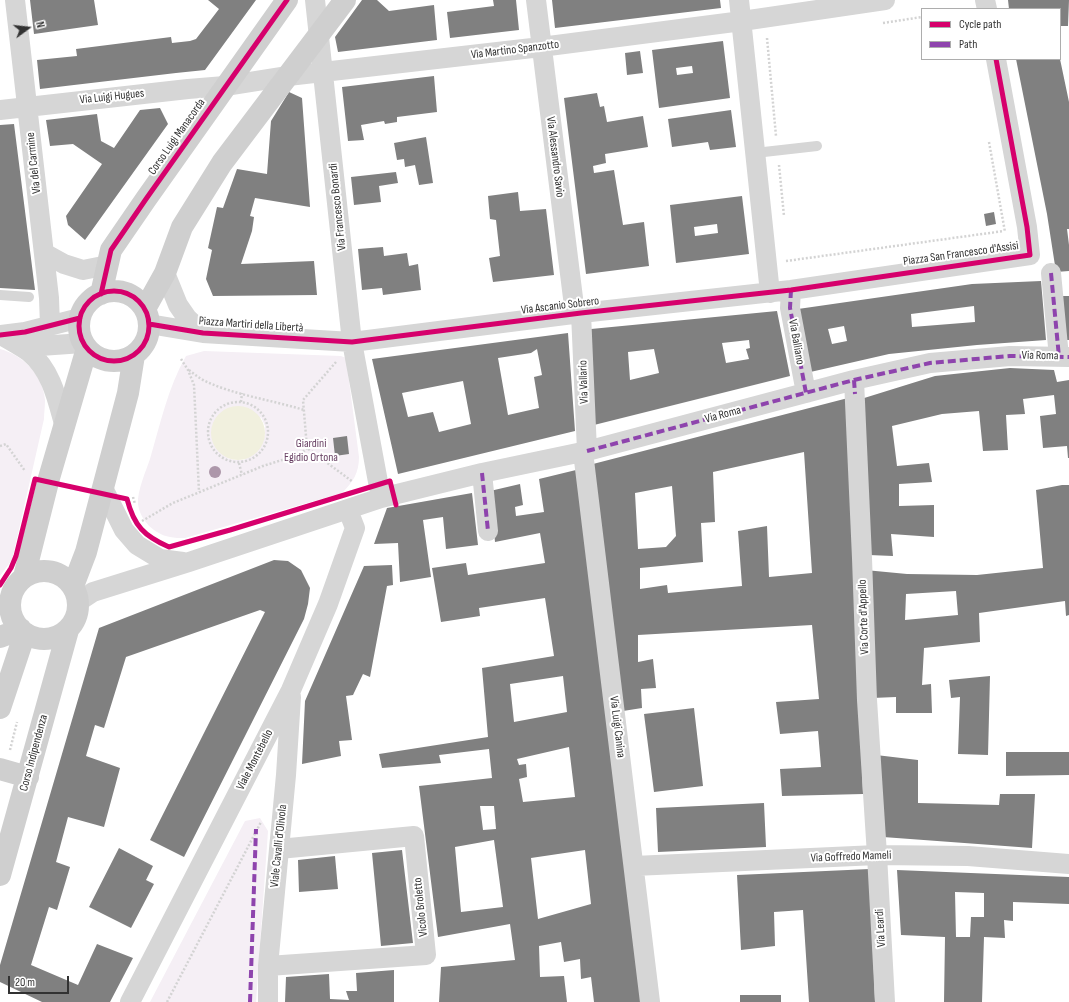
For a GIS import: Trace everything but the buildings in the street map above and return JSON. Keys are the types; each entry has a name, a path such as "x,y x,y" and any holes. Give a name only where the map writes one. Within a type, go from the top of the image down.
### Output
{"main road":[{"name":"Corso Luigi Manacorda","path":"101,294 111,250 287,0"},
{"path":"147,316 138,300 130,295 110,291 101,294 91,300 84,308 80,318 79,326 85,346 95,356 114,362 125,360 134,355 142,347 148,336 147,316 182,227 222,164 345,0"},
{"path":"24,577 85,346"},
{"path":"76,594 65,578 55,572 44,570 34,572 24,577 17,584 5,607 12,614 16,625 35,638 47,639 58,636 68,630 74,622 78,612 76,594 128,393 134,355"},
{"name":"Corso Indipendenza","path":"0,875 68,630"},
{"path":"0,637 23,631"},
{"path":"0,705 23,631"},
{"path":"0,769 28,777"}],"street":[{"name":"Via del Carmine","path":"15,0 44,253 50,326"},
{"path":"315,0 319,33"},
{"name":"Via Alessandro Savio","path":"536,0 541,47 578,314"},
{"path":"739,0 770,293"},
{"path":"742,21 885,0"},
{"name":"Via Martino Spanzotto","path":"288,76 541,47 742,21"},
{"name":"Via Francesco Bonardi","path":"319,33 352,342"},
{"name":"Piazza San Francesco d'Assisi","path":"770,293 1030,255 1027,227 996,60"},
{"path":"225,86 288,76"},
{"name":"Via Luigi Hugues","path":"0,110 225,86"},
{"path":"44,253 64,264 83,270 108,265"},
{"name":"Piazza Martiri della Libertà","path":"165,273 178,305 187,318 203,333"},
{"path":"1051,273 1064,357"},
{"name":"Via Balliano","path":"791,290 790,308 806,393"},
{"name":"Via Ascanio Sobrero","path":"352,342 578,314 770,293"},
{"name":"Via Vallario","path":"578,314 585,452"},
{"name":"Piazza Martiri della Libertà","path":"147,316 203,333 352,342"},
{"path":"1,336 80,318"},
{"path":"1,336 40,346 85,346"},
{"path":"1,336 30,353 45,370 55,391 64,424"},
{"path":"76,594 93,592 189,562 381,498 352,342"},
{"name":"Via Roma","path":"381,498 482,473 585,452 806,393 855,387 930,363 1010,356 1064,357"},
{"name":"Via Corte d'Appello","path":"855,387 867,700 877,855"},
{"name":"Via Luigi Canina","path":"585,452 650,1002"},
{"path":"482,473 488,531"},
{"path":"103,488 124,530 136,545 160,559 189,562"},
{"name":"Viale Montebello","path":"130,1002 291,690 328,604 355,528 348,510"},
{"name":"Viale Cavalli d'Olivola","path":"268,1002 268,966 286,775 291,690"},
{"name":"Vicolo Broletto","path":"268,966 426,956 414,836 279,849"},
{"name":"Via Goffredo Mameli","path":"634,866 877,855 968,856 1069,864"},
{"name":"Via Leardi","path":"877,855 885,1002"}],"lane":[{"path":"755,153 817,146"},
{"path":"0,295 29,297"}],"path":[{"path":"766,264 1004,231"},
{"path":"181,359 188,370 194,385 199,492"},
{"path":"336,362 303,400 307,448 353,482"},
{"path":"188,370 204,381 304,410"},
{"path":"241,402 242,393"},
{"path":"241,402 251,404 259,410 265,418 268,428 268,438 264,448 258,456 249,461 239,463 229,462 220,457 210,446 207,431 209,421 214,412 222,406 241,402"},
{"path":"0,446 6,444 25,471"},
{"path":"141,528 139,522 173,503 263,466 301,454 307,448"},
{"path":"239,463 242,475"},
{"path":"166,1002 263,818"}],"green space":[{"path":"0,349 16,356 30,367 40,382 45,400 44,419 12,560 0,576"},
{"name":"Giardini Egidio Ortona","path":"204,351 341,356 346,358 359,457 357,473 349,485 342,493 185,538 170,537 153,529 145,521 139,510 139,493 169,393 186,356","holes":["261,417 265,426 265,435 244,460 227,458"]},
{"path":"260,818 268,831 256,1002 150,1002 245,821"}],"shaded area":[{"path":"233,406 243,406 253,410 261,418 265,428 265,438 261,448 253,456 243,460 233,460 223,456 215,448 211,438 211,428 215,418 223,410"}],"marked path":[{"path":"1051,273 1059,357"},
{"path":"791,290 790,308 806,393"},
{"path":"587,451 854,380 930,363 1010,356 1069,357"},
{"path":"854,380 855,394"},
{"path":"482,473 488,531"},
{"path":"250,1002 256,829"}],"cycle path":[{"path":"101,294 111,250 287,0"},
{"path":"149,324 203,333 352,342 581,313 791,290 1030,255 1027,227 996,60"},
{"path":"114,291 127,294 139,301 146,313 149,326 146,339 139,351 127,358 114,361 101,358 89,351 82,339 79,326 82,313 89,301 101,294 114,291"},
{"path":"0,335 25,332 80,318"},
{"path":"0,585 11,568 16,556 35,479 127,499 133,516 141,529 153,539 169,547 390,481 396,505"}]}
